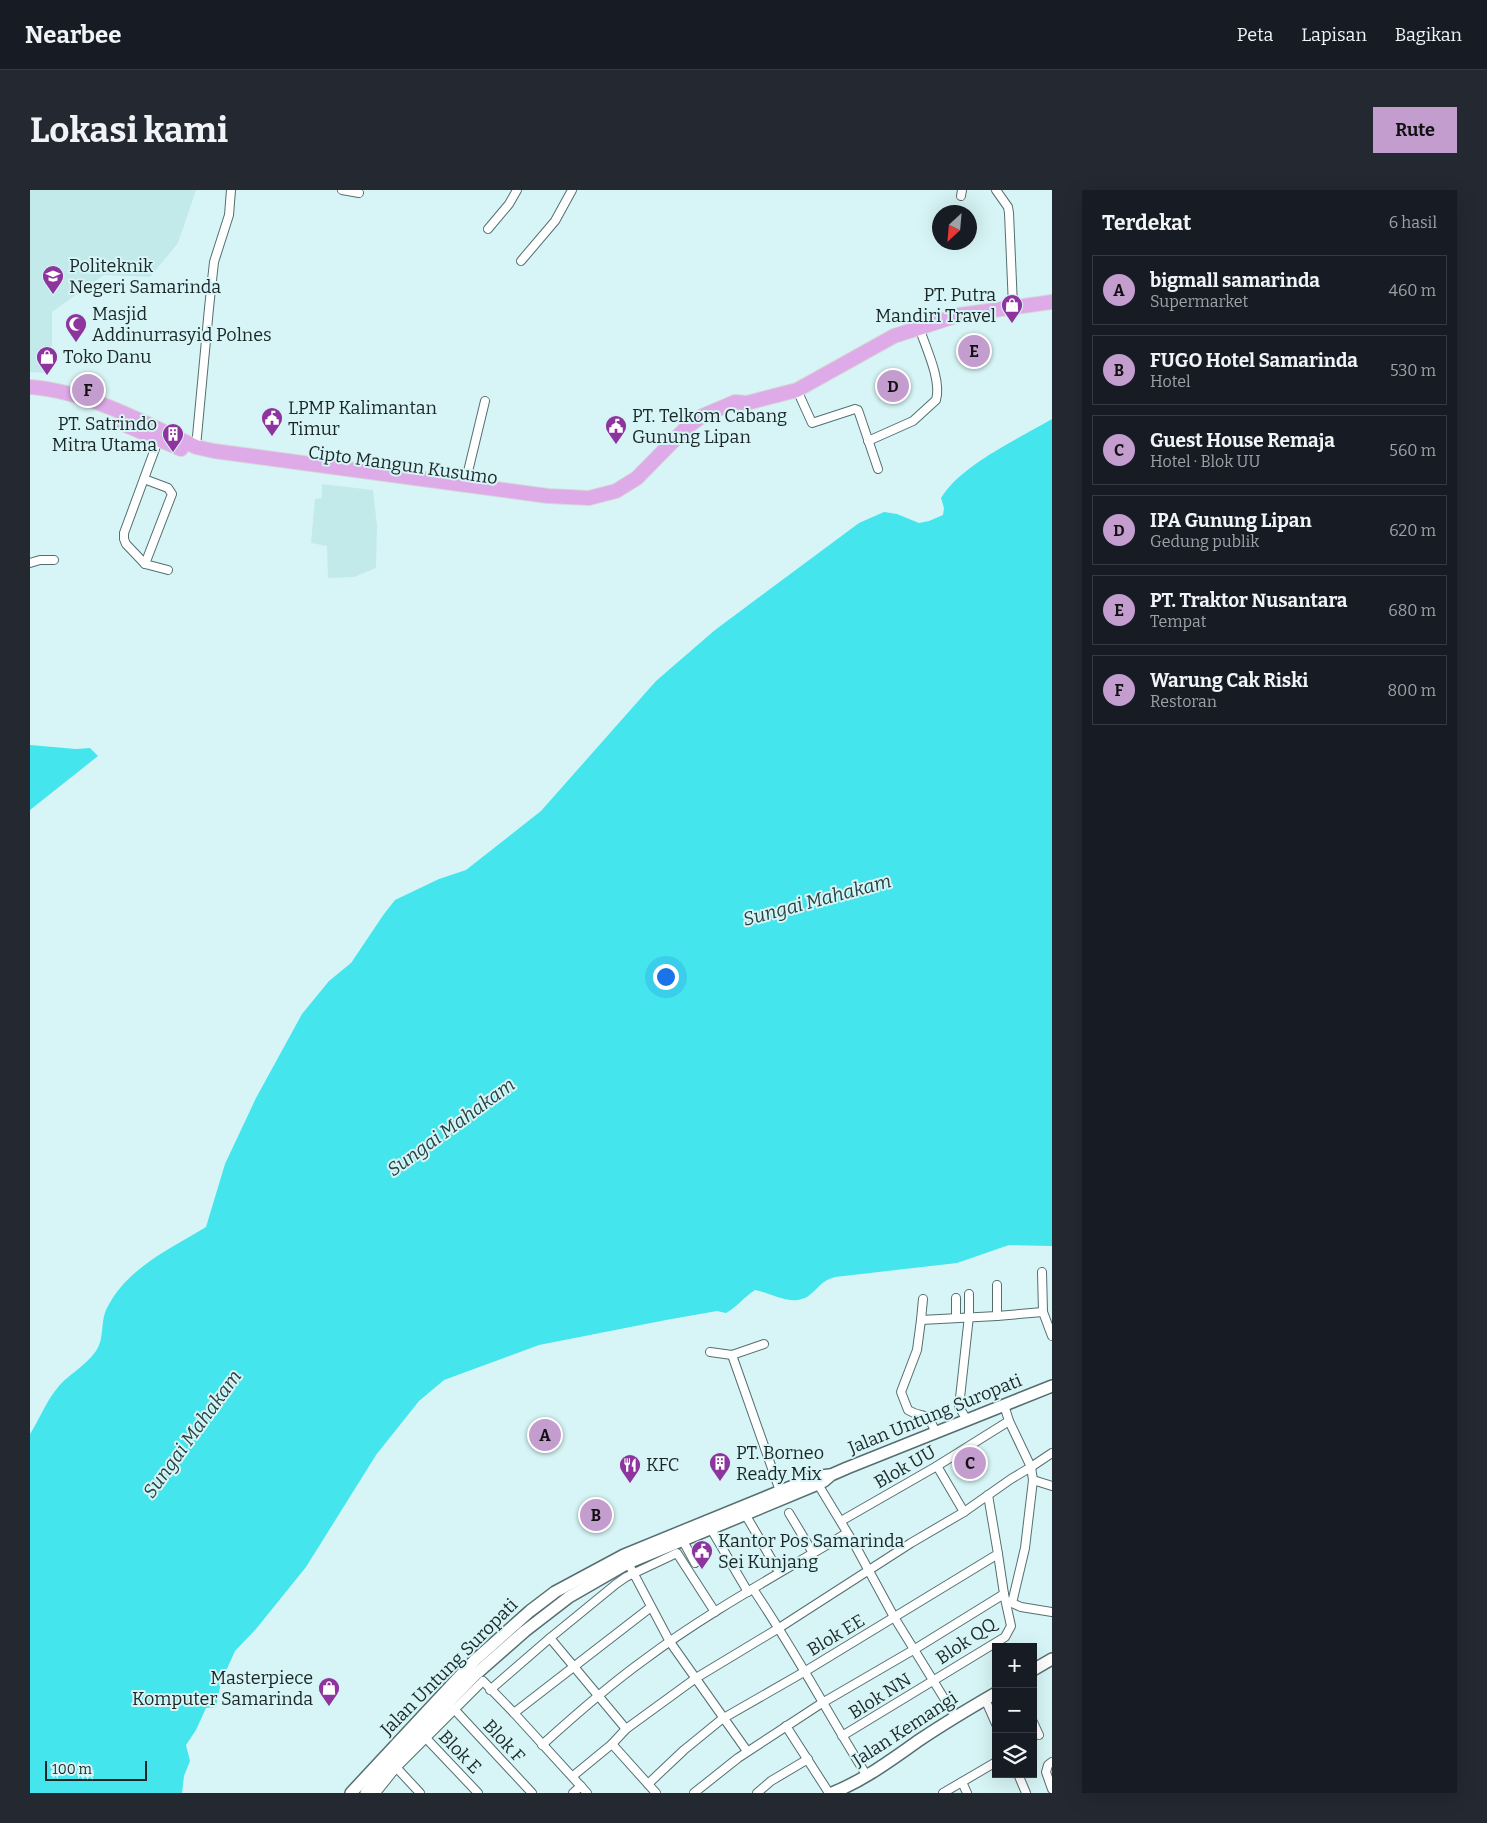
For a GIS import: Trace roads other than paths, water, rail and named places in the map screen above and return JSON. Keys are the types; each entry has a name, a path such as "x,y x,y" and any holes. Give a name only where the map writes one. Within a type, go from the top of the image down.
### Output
{"highway":[{"name":"Cipto Mangun Kusumo","path":"30,394 72,402 213,459 396,479 465,484 548,496 589,498 616,491 637,478 695,420 718,408 735,402 747,402 797,390 888,339 919,327 959,315 1052,302"},
{"name":"Cipto Mangun Kusumo","path":"30,387 50,388 76,395 160,436 228,454 396,479 550,505 590,506 630,494 643,484 691,432 721,415 740,409 747,402"}],"main road":[{"name":"Jalan Untung Suropati","path":"351,1793 474,1661 530,1611 555,1592 780,1491 816,1480 824,1481 831,1475 1052,1386"},
{"name":"Jalan Untung Suropati","path":"366,1793 525,1631 569,1597 626,1559 683,1540 745,1514 816,1480"},
{"path":"1037,1667 1052,1658"},
{"name":"Jalan Kemangi","path":"831,1793 867,1776 955,1716 992,1695"}],"street":[{"path":"196,447 214,262 229,215 231,190"},
{"path":"342,190 359,193"},
{"path":"488,228 509,204 517,190"},
{"path":"522,261 555,221 572,190"},
{"path":"996,190 1008,207 1009,213 1013,306"},
{"path":"868,441 913,421 936,400 935,372 919,327"},
{"path":"797,390 812,423 855,409 858,410 878,469"},
{"path":"465,484 485,401"},
{"path":"160,436 124,533 124,539 126,544 145,564 168,570"},
{"path":"144,479 168,488 172,494 145,564"},
{"path":"30,563 40,560 54,560"},
{"path":"1042,1272 1043,1312 1052,1336"},
{"path":"997,1285 998,1316"},
{"path":"967,1420 959,1407 969,1294"},
{"path":"956,1298 956,1317"},
{"path":"923,1299 917,1350 901,1392 908,1410 930,1418 936,1433"},
{"path":"921,1320 1043,1312"},
{"path":"710,1352 732,1355 764,1344"},
{"path":"732,1355 780,1491"},
{"path":"1004,1405 1009,1422 1031,1467 1033,1480 1026,1548 1012,1603"},
{"name":"Blok UU","path":"841,1521 1009,1422"},
{"path":"573,1776 612,1744 626,1729 696,1678 779,1628 911,1543 964,1512 1052,1453"},
{"path":"937,1466 964,1512"},
{"path":"816,1480 894,1617 955,1716"},
{"path":"1033,1480 1052,1486"},
{"path":"988,1495 998,1554"},
{"path":"789,1513 813,1553"},
{"path":"745,1514 779,1572"},
{"path":"711,1528 750,1590 779,1628 867,1776"},
{"path":"542,1745 597,1695 670,1642 779,1572 847,1533"},
{"path":"683,1540 695,1563"},
{"path":"490,1690 616,1584 677,1552 715,1612"},
{"name":"Blok QQ","path":"933,1681 1005,1637 1011,1626 998,1554"},
{"name":"Blok EE","path":"648,1784 684,1750 722,1719 804,1672 998,1554"},
{"path":"626,1559 670,1642 722,1719 747,1751"},
{"path":"694,1793 704,1790 747,1751 822,1703 1004,1594 1012,1603 1021,1607 1052,1612"},
{"path":"514,1713 651,1607"},
{"path":"550,1638 626,1729"},
{"path":"423,1735 454,1709 480,1678 587,1793"},
{"name":"Blok NN","path":"842,1736 933,1681"},
{"path":"985,1699 992,1715"},
{"name":"Blok F","path":"454,1709 532,1793"},
{"path":"786,1726 831,1793"},
{"path":"1037,1731 1039,1735"},
{"name":"Blok E","path":"423,1735 478,1793"},
{"path":"612,1744 656,1793"},
{"path":"757,1793 771,1781 808,1759"},
{"path":"1052,1762 1048,1765 1046,1772 1052,1789"},
{"path":"943,1793 992,1764"},
{"path":"376,1793 394,1765 420,1793"},
{"path":"1020,1778 1026,1793"},
{"path":"962,1782 967,1793"},
{"path":"573,1793 581,1786"}],"water":[{"name":"Sungai Mahakam","path":"1052,419 1052,1246 1009,1245 957,1263 835,1277 824,1282 812,1293 799,1300 784,1299 755,1290 726,1313 717,1311 539,1345 444,1380 419,1401 376,1455 306,1567 256,1629 235,1651 221,1682 216,1707 206,1708 196,1730 186,1745 190,1761 184,1776 182,1793 30,1793 30,1434 48,1401 59,1386 96,1351 101,1341 107,1308 126,1282 150,1261 206,1227 225,1164 256,1098 302,1014 329,981 351,963 395,900 439,879 466,870 541,811 656,681 715,630 859,523 884,512 897,514 919,523 943,515 944,508 941,498 962,475 1007,444"},
{"path":"30,745 76,749 90,748 98,756 30,810"}],"place":[{"name":"Politeknik Negeri Samarinda","path":"53,295"},
{"name":"PT. Putra Mandiri Travel","path":"1012,324"},
{"name":"Masjid Addinurrasyid Polnes","path":"76,343"},
{"name":"PT. Traktor Nusantara","path":"974,351"},
{"name":"Toko Danu","path":"47,376"},
{"name":"IPA Gunung Lipan","path":"893,386"},
{"name":"Warung Cak Riski","path":"88,390"},
{"name":"LPMP Kalimantan Timur","path":"272,437"},
{"name":"PT. Telkom Cabang Gunung Lipan","path":"616,445"},
{"name":"PT. Satrindo Mitra Utama","path":"173,453"},
{"name":"bigmall samarinda","path":"545,1435"},
{"name":"Guest House Remaja","path":"970,1463"},
{"name":"PT. Borneo Ready Mix","path":"720,1482"},
{"name":"KFC","path":"630,1484"},
{"name":"FUGO Hotel Samarinda","path":"596,1515"},
{"name":"Kantor Pos Samarinda Sei Kunjang","path":"702,1570"},
{"name":"Masterpiece Komputer Samarinda","path":"329,1707"}]}
